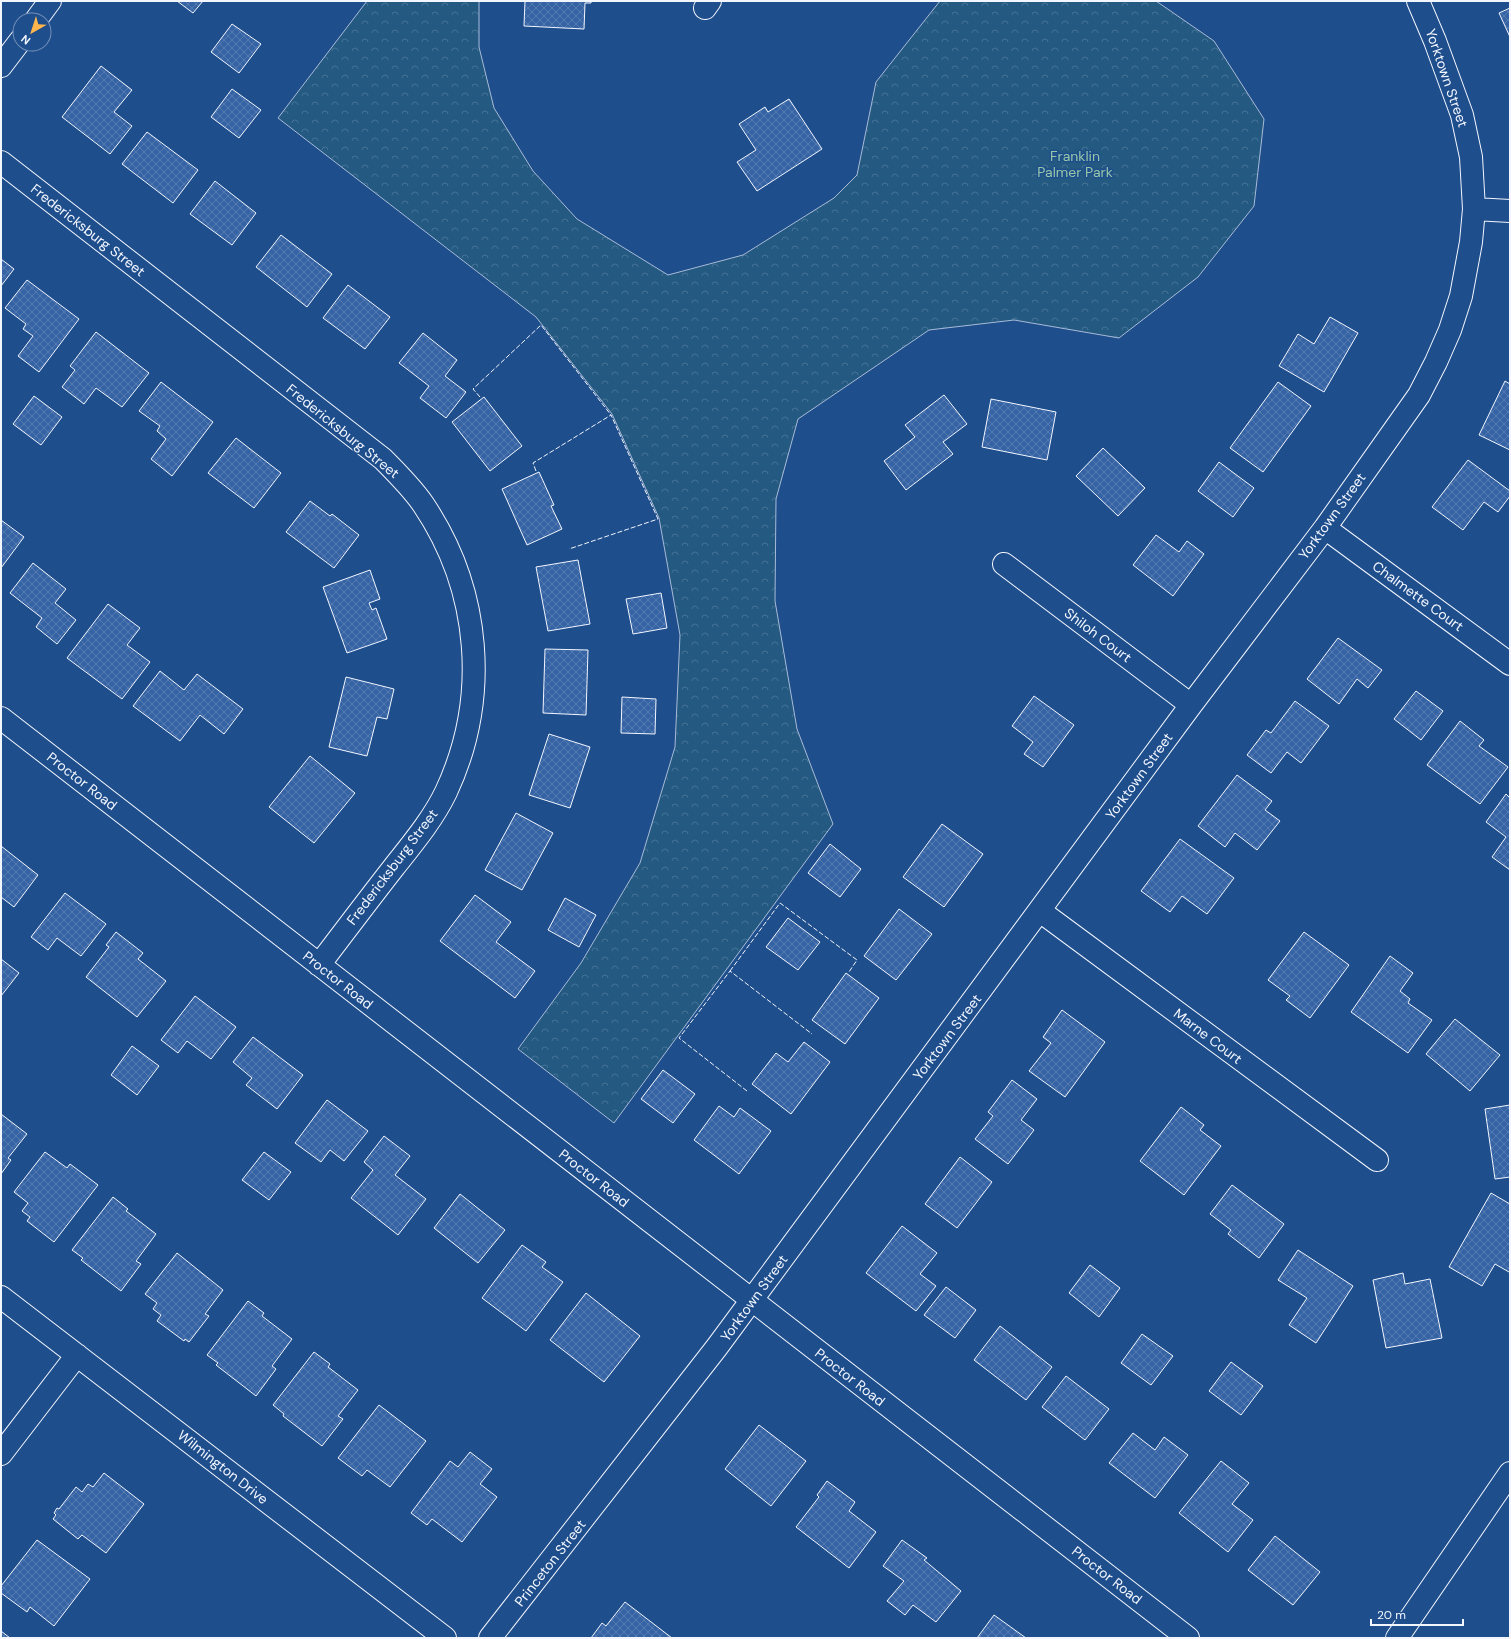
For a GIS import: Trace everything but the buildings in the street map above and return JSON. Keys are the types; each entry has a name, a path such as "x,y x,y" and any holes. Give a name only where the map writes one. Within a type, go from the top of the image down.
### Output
{"street":[{"path":"42,12 50,1"},
{"name":"Yorktown Street","path":"609,1487 752,1300 1191,705 1325,528 1419,395 1450,330 1460,296 1471,242 1474,210 1471,157 1462,115 1435,41 1418,1"},
{"path":"1,66 12,52"},
{"name":"Fredericksburg Street","path":"1,162 383,459 422,503 452,556 468,604 474,655 472,705 461,755 446,793 425,827 319,965"},
{"path":"1474,210 1510,211"},
{"name":"Chalmette Court","path":"1325,528 1510,664"},
{"name":"Shiloh Court","path":"1004,564 1191,705"},
{"name":"Proctor Road","path":"1,718 1188,1638"},
{"name":"Marne Court","path":"1040,911 1376,1160"},
{"name":"Wilmington Drive","path":"1,1297 445,1638"},
{"path":"1,1454 77,1355"},
{"path":"1397,1638 1510,1473"},
{"name":"Princeton Street","path":"490,1638 609,1487"}],"green space":[{"name":"Franklin Palmer Park","path":"367,1 479,1 479,47 494,108 533,171 577,219 668,275 743,255 834,198 857,175 876,82 940,1 1156,1 1214,41 1264,119 1254,206 1198,277 1119,338 1014,320 929,330 798,419 776,499 775,601 797,729 833,824 614,1123 518,1049 581,963 640,863 675,747 680,635 659,518 612,414 536,317 278,118"}],"fence":[{"path":"480,397 473,389 541,325 611,415"},
{"path":"536,471 533,463 611,415 658,519 569,549"},
{"path":"730,971 780,903 857,960 849,972"},
{"path":"747,1091 679,1038 730,971 812,1034"}]}
